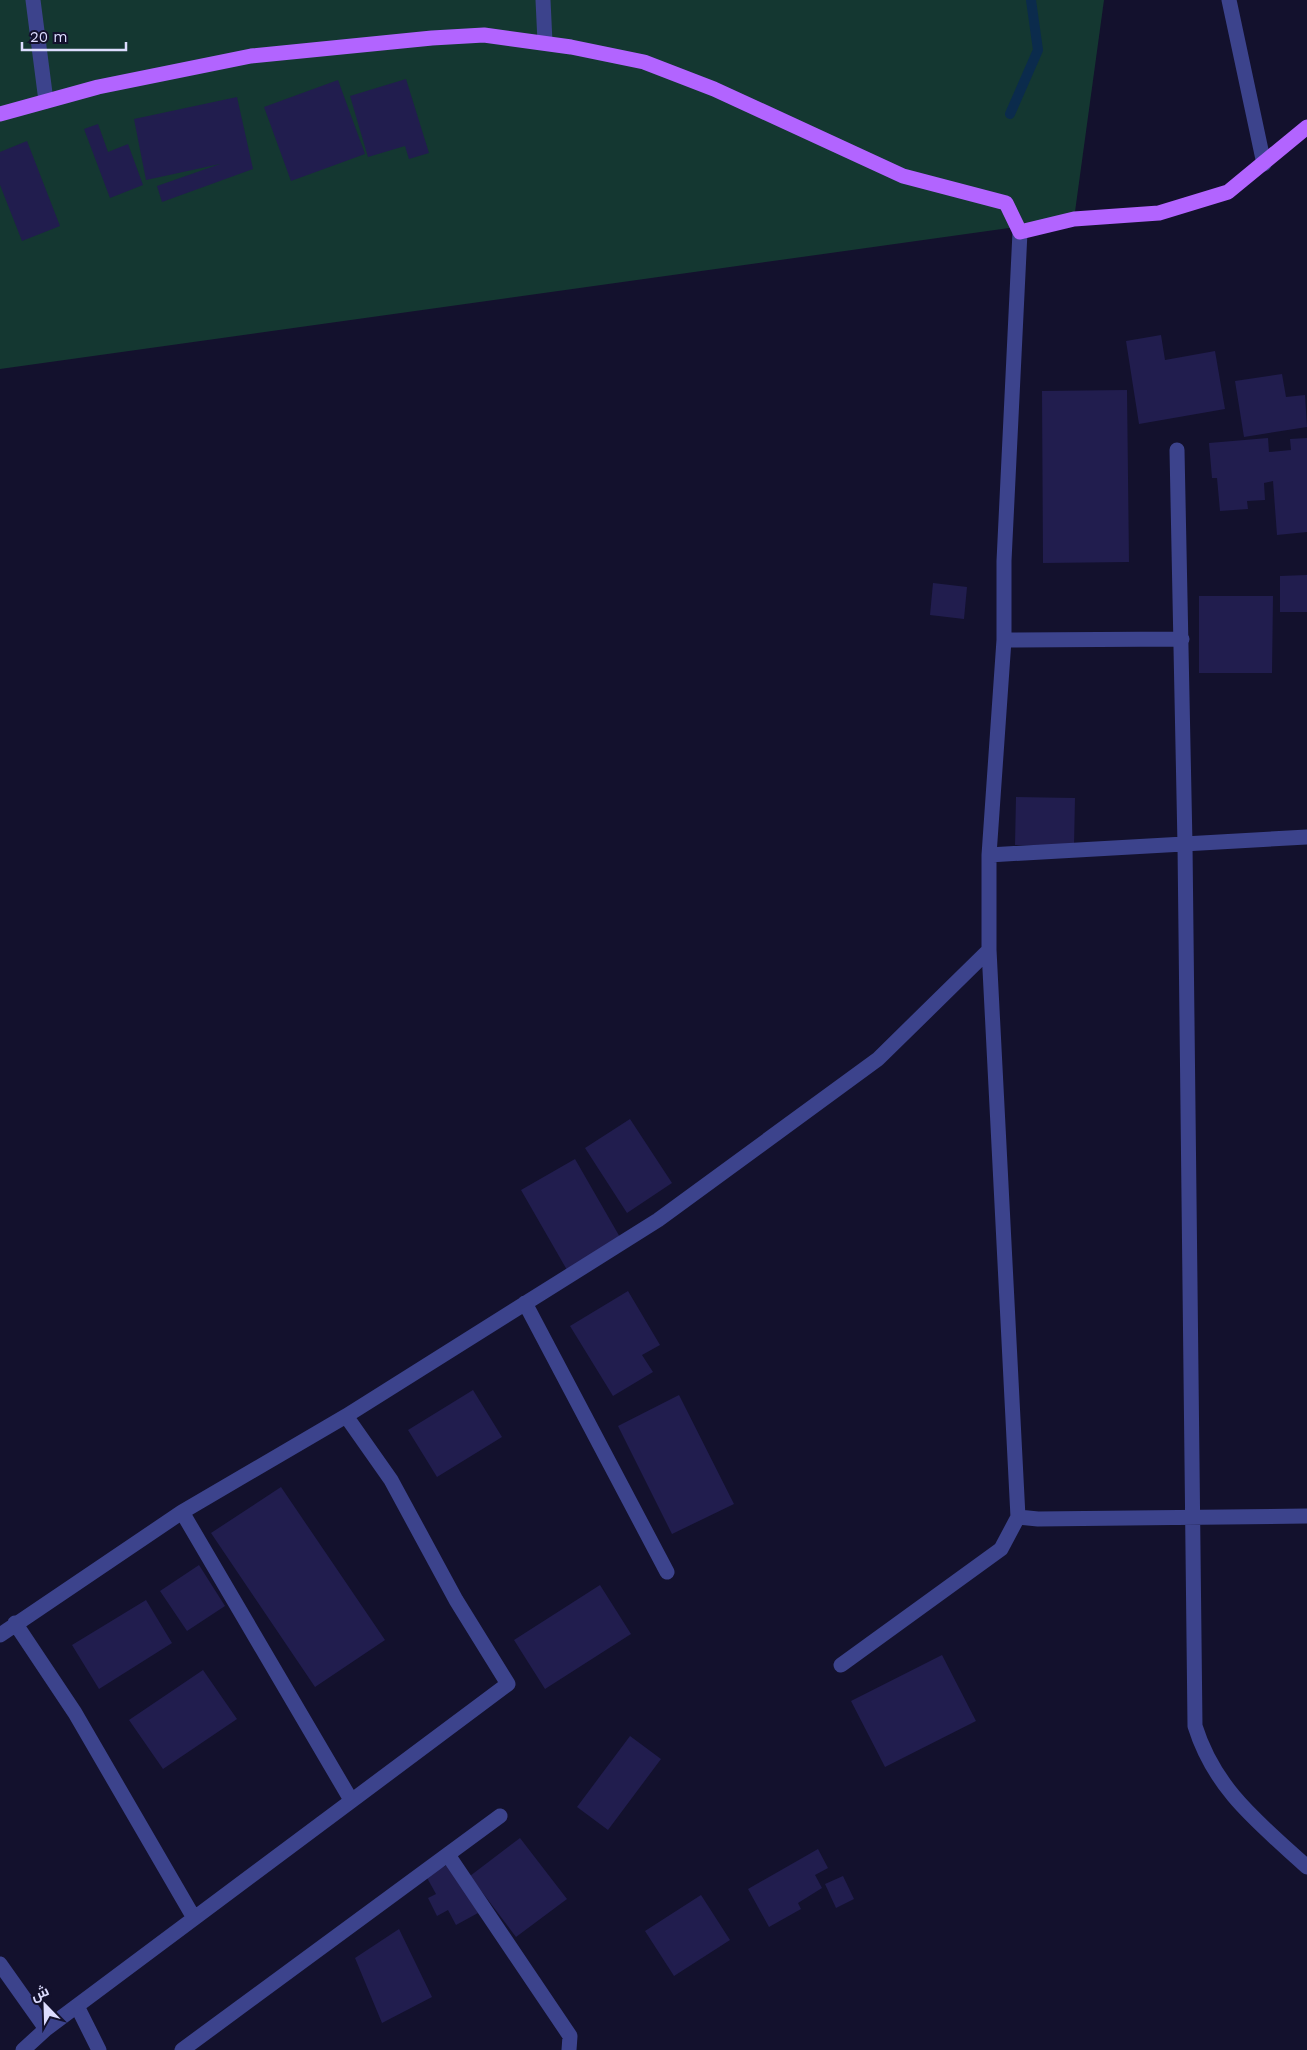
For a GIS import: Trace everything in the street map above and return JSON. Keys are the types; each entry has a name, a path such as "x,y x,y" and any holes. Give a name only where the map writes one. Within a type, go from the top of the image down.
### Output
{"main road":[{"path":"0,114 186,67 251,56 484,35 544,42 644,62 714,89 902,176 1006,203 1020,232 1074,219 1159,213 1194,204 1228,192 1264,164 1307,126"}],"street":[{"path":"33,0 46,101"},
{"path":"543,0 544,42"},
{"path":"1229,0 1264,164"},
{"path":"841,1665 1002,1550 1018,1517 989,950 989,855 1004,640 1004,561 1020,232"},
{"path":"1176,450 1182,639 1195,1726 1208,1760 1229,1793 1307,1867"},
{"path":"1004,640 1182,639"},
{"path":"989,855 1307,837"},
{"path":"0,1635 15,1623 182,1512 346,1416 658,1220 878,1059 989,950"},
{"path":"525,1303 667,1572"},
{"path":"23,2050 76,2006 508,1684 456,1600 391,1480 346,1416"},
{"path":"182,1512 351,1800"},
{"path":"1018,1517 1038,1519 1307,1516"},
{"path":"15,1623 75,1713 194,1918"},
{"path":"182,2050 500,1816"},
{"path":"448,1855 570,2036 569,2050"},
{"path":"0,1964 46,2029"},
{"path":"76,2006 99,2050"}],"green space":[{"path":"0,0 1104,0 1074,219 0,369"}],"building":[{"path":"406,79 429,153 409,159 405,146 368,157 350,96"},
{"path":"338,80 365,154 291,181 264,107"},
{"path":"237,97 253,169 162,202 157,186 220,164 146,180 134,119"},
{"path":"98,124 108,152 128,144 143,185 110,198 84,129"},
{"path":"27,141 60,226 22,241 0,185 0,152"},
{"path":"1161,335 1165,360 1215,351 1225,409 1139,424 1126,341"},
{"path":"1282,374 1286,397 1305,395 1307,427 1244,437 1235,381"},
{"path":"1127,390 1129,562 1043,563 1042,391"},
{"path":"1268,438 1269,452 1291,450 1290,439 1307,438 1307,532 1277,535 1273,481 1264,483 1265,500 1247,501 1248,509 1220,511 1217,478 1212,478 1209,443"},
{"path":"1307,575 1307,612 1280,612 1280,576"},
{"path":"933,583 967,587 964,619 930,615"},
{"path":"1199,596 1273,596 1272,673 1199,673"},
{"path":"1016,797 1075,798 1074,846 1015,845"},
{"path":"630,1119 672,1183 627,1213 585,1148"},
{"path":"575,1159 621,1239 567,1270 521,1190"},
{"path":"628,1291 660,1345 642,1355 653,1372 613,1396 570,1326"},
{"path":"473,1390 502,1437 437,1477 408,1430"},
{"path":"679,1395 734,1504 672,1534 618,1426"},
{"path":"281,1487 385,1640 315,1687 211,1533"},
{"path":"199,1565 225,1606 187,1631 160,1591"},
{"path":"600,1585 631,1634 545,1689 514,1640"},
{"path":"146,1600 172,1643 99,1689 72,1645"},
{"path":"942,1655 976,1721 885,1767 851,1701"},
{"path":"203,1670 237,1719 163,1769 129,1720"},
{"path":"630,1736 661,1759 608,1830 577,1807"},
{"path":"520,1838 567,1899 516,1937 470,1876"},
{"path":"818,1849 828,1868 815,1875 822,1888 798,1903 801,1909 769,1927 748,1889"},
{"path":"451,1863 478,1913 456,1925 448,1910 437,1916 428,1898 436,1894 426,1876"},
{"path":"843,1876 854,1899 836,1908 825,1884"},
{"path":"701,1895 730,1940 674,1976 645,1931"},
{"path":"399,1929 432,1997 382,2023 355,1958"}],"waterway":[{"path":"1010,114 1038,50 1031,0"}]}
